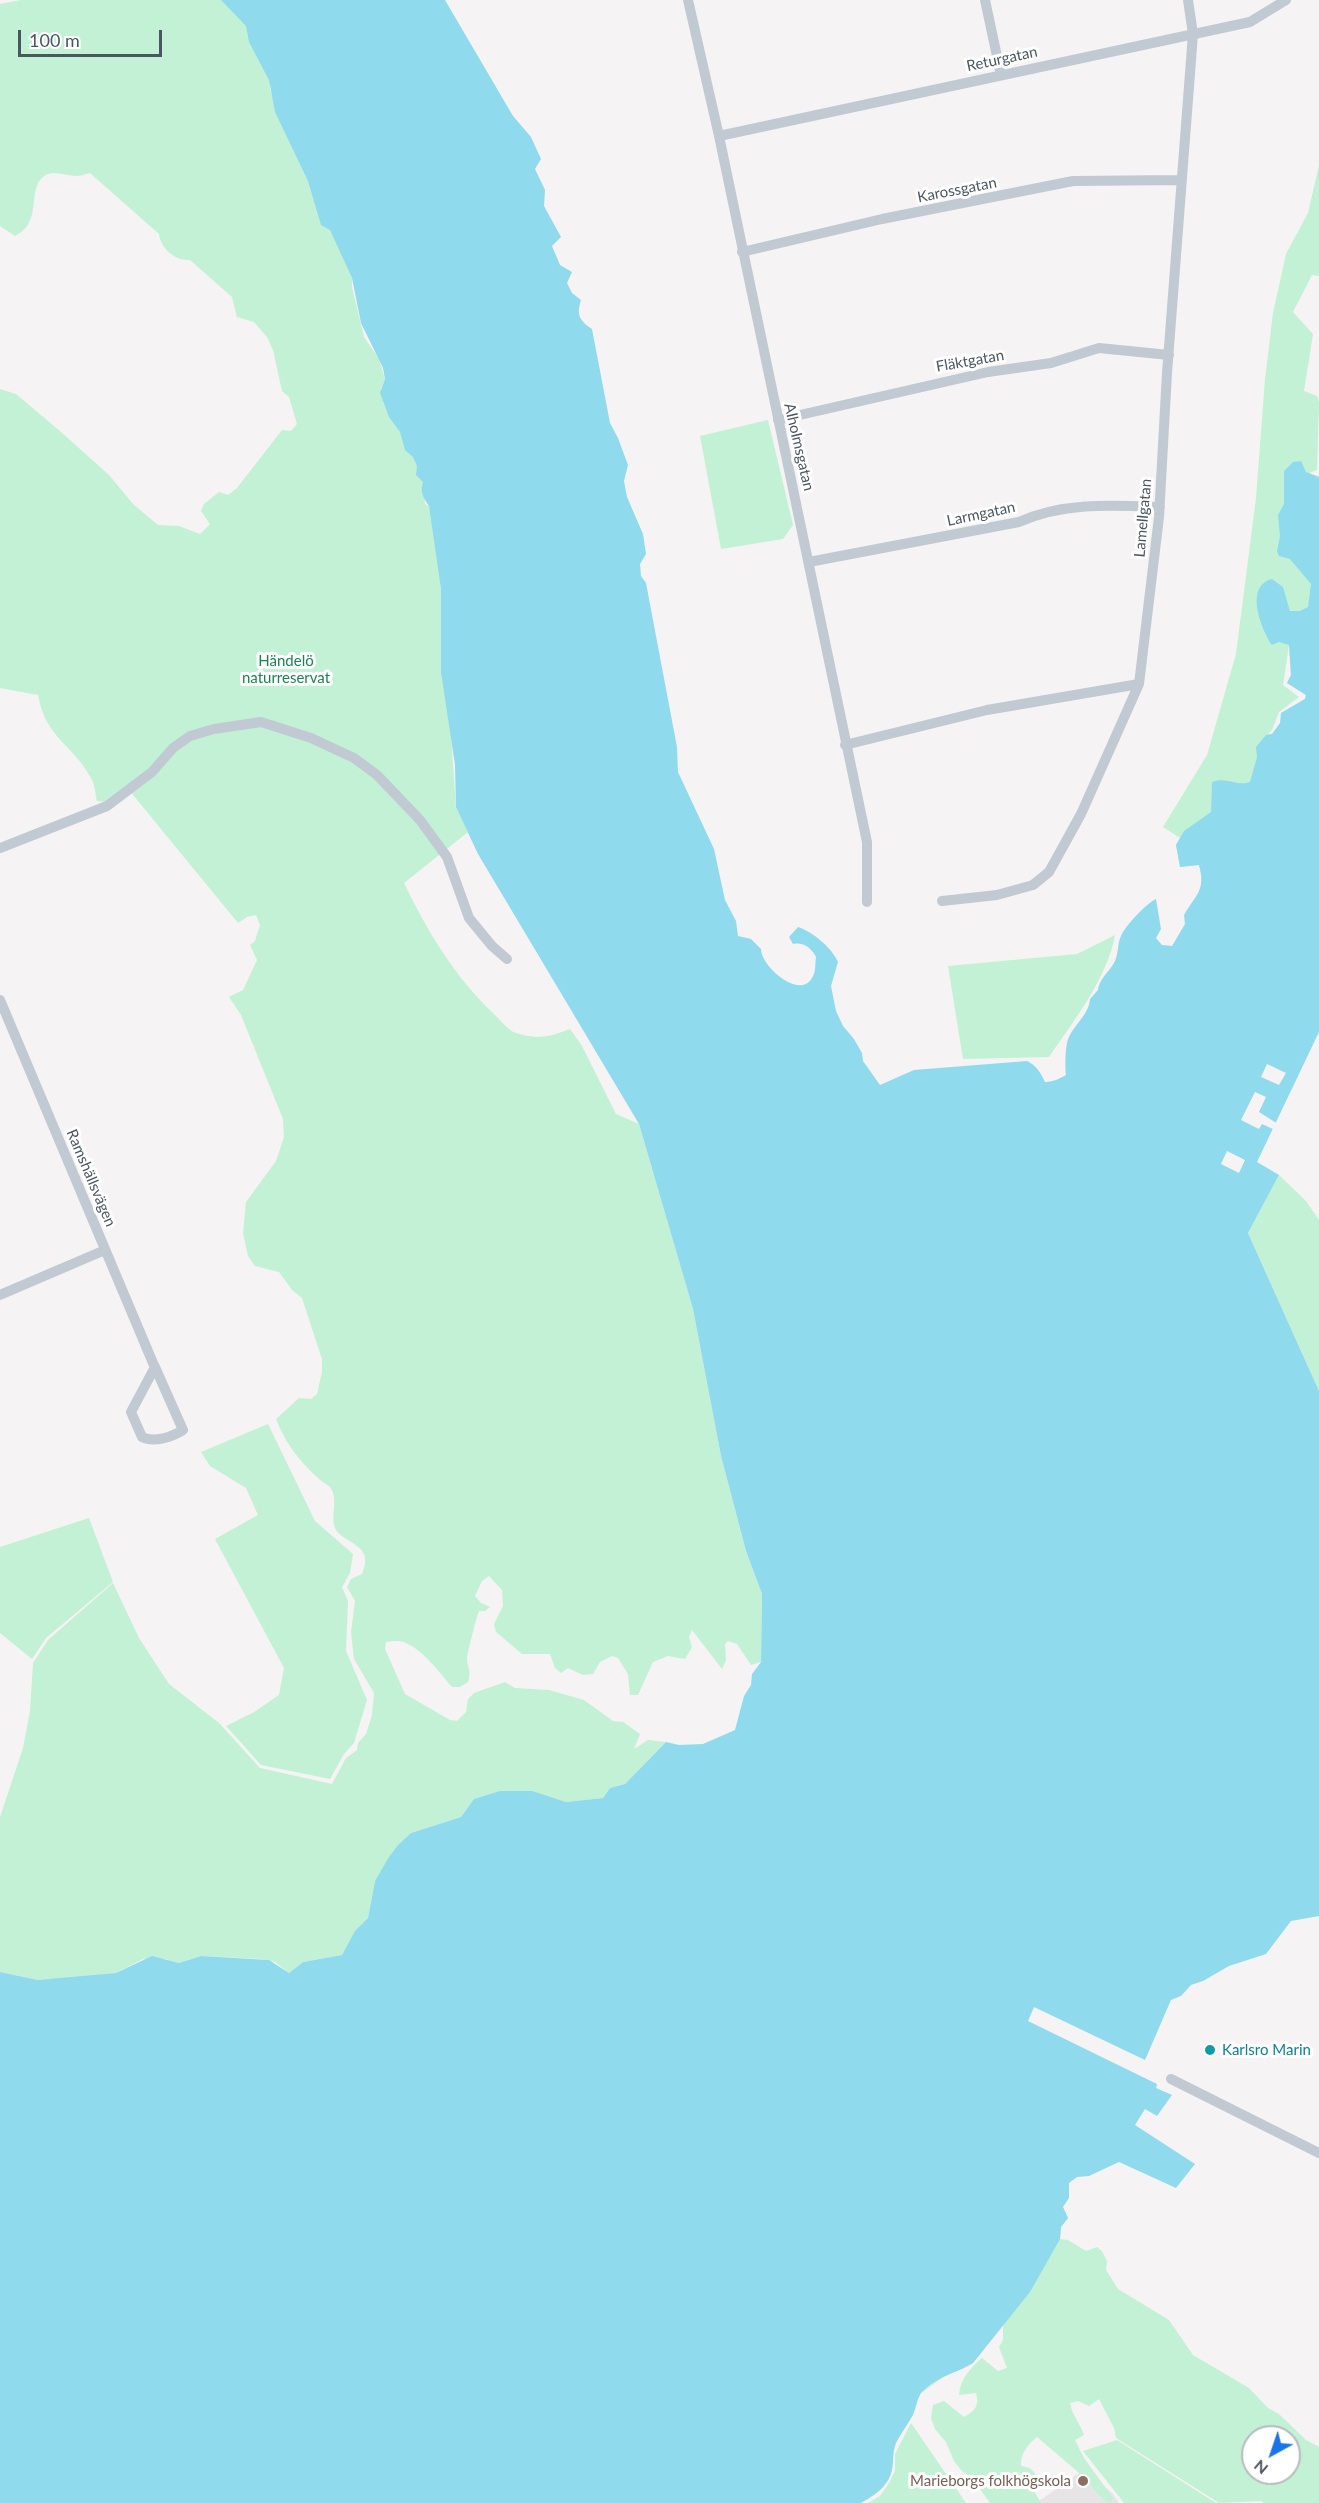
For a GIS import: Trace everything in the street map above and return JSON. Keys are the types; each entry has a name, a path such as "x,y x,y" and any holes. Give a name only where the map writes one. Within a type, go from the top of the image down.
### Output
{"street":[{"name":"Alholmsgatan","path":"688,0 719,136 867,842 867,902"},
{"path":"986,0 1001,75"},
{"name":"Lamellgatan","path":"942,901 997,895 1033,885 1049,872 1081,814 1139,684 1160,507 1181,180 1193,34 1188,0"},
{"name":"Returgatan","path":"719,136 1250,22 1286,0"},
{"name":"Karossgatan","path":"742,252 882,219 1073,181 1181,180"},
{"name":"Fläktgatan","path":"778,420 936,383 1051,363 1099,348 1169,355"},
{"name":"Larmgatan","path":"809,562 1019,522 1036,514 1095,504 1160,507"},
{"path":"845,745 987,710 1139,684"},
{"path":"0,848 107,806 152,772 173,748 190,736 213,729 261,722 311,738 346,754 377,775 420,820 447,857 469,918 492,946 507,959"},
{"name":"Ramshällsvägen","path":"0,1000 183,1430 176,1434 147,1440 142,1437 131,1412 155,1367"},
{"path":"0,1295 105,1250"},
{"path":"1171,2079 1319,2153"}],"shaded area":[{"name":"Marieborgs folkhögskola","path":"1085,2469 1113,2494 1119,2503 1036,2503"}],"green space":[{"name":"Händelö naturreservat","path":"21,0 222,0 247,26 270,78 270,90 352,278 364,337 379,359 385,379 381,389 384,404 422,471 425,504 429,506 439,562 456,807 468,832 404,883 443,954 467,985 505,1026 516,1033 544,1037 570,1029 582,1046 616,1114 639,1124 693,1309 721,1456 746,1551 762,1594 761,1662 751,1665 737,1644 728,1641 725,1644 726,1660 722,1669 692,1630 689,1637 692,1647 685,1659 668,1656 653,1662 638,1695 630,1695 628,1674 618,1658 612,1656 600,1662 593,1674 583,1675 568,1668 561,1673 555,1668 550,1654 522,1654 496,1632 494,1624 503,1606 502,1590 489,1576 482,1581 475,1596 481,1603 490,1607 485,1611 479,1611 476,1619 467,1658 468,1682 460,1687 452,1687 419,1651 401,1641 386,1642 385,1649 405,1694 450,1720 457,1721 466,1712 468,1699 474,1693 505,1682 515,1688 549,1690 584,1700 613,1721 623,1722 640,1734 634,1749 648,1740 666,1742 625,1784 610,1788 603,1798 566,1802 532,1792 474,1799 461,1817 411,1833 398,1845 375,1881 368,1918 355,1932 342,1955 303,1962 289,1973 275,1962 261,1959 201,1956 179,1963 165,1959 143,1959 116,1973 71,1978 38,1980 0,1972 0,1817 23,1748 30,1711 33,1663 48,1640 113,1583 139,1638 169,1684 219,1723 260,1768 332,1784 346,1758 357,1750 358,1743 366,1734 372,1715 374,1693 354,1659 351,1632 355,1601 347,1587 351,1579 362,1574 365,1556 356,1545 344,1538 335,1528 333,1492 294,1452 276,1419 299,1398 311,1399 317,1394 322,1372 322,1359 302,1298 292,1290 279,1272 255,1266 248,1256 243,1233 246,1202 276,1161 284,1137 283,1119 241,1015 229,997 243,990 257,960 250,945 255,941 260,925 256,915 247,917 238,923 129,790 106,802 97,801 91,778 84,766 47,722 38,695 0,688 0,389 16,394 61,432 109,475 133,504 158,525 179,526 200,534 210,524 201,511 204,504 219,492 228,495 237,488 282,430 291,431 297,424 289,397 282,391 273,350 267,337 254,322 237,317 232,297 190,260 184,260 170,253 163,245 159,234 90,173 76,176 48,174 37,186 32,213 24,230 15,236 0,226 0,4"},
{"path":"1319,165 1319,276 1312,275 1293,312 1313,334 1304,391 1317,396 1319,403 1317,470 1309,473 1319,477 1319,701 1199,892 1203,879 1199,865 1180,867 1176,845 1180,838 1163,827 1207,755 1236,654 1256,498 1265,379 1273,313 1286,254 1308,213","holes":["1289,645 1291,675 1287,683 1306,695 1305,699 1281,713 1281,723 1272,734 1268,735 1279,712 1299,697 1283,685"]},
{"path":"768,420 793,525 783,539 721,549 700,436"},
{"path":"1115,935 1105,967 1097,983 1049,1057 963,1059 948,966 1077,954"},
{"path":"1279,1175 1306,1201 1319,1220 1319,1391 1248,1233"},
{"path":"268,1424 315,1521 353,1554 350,1573 342,1587 348,1601 346,1651 367,1700 354,1743 344,1754 330,1779 261,1765 226,1726 254,1712 279,1695 284,1668 215,1539 258,1515 246,1488 210,1466 201,1452"},
{"path":"89,1518 113,1582 46,1638 32,1659 0,1633 0,1547"},
{"path":"1063,2207 1068,2218 1061,2227 1060,2239 1068,2240 1086,2251 1097,2247 1102,2251 1107,2261 1106,2270 1118,2289 1169,2320 1193,2355 1249,2388 1268,2408 1279,2414 1290,2425 1241,2425 1241,2485 1301,2485 1301,2435 1319,2447 1319,2503 1264,2503 1261,2501 1219,2503 1116,2438 1114,2428 1099,2399 1089,2406 1078,2401 1070,2403 1084,2435 1075,2440 1084,2458 1113,2498 1111,2503 1103,2499 1078,2472 1037,2437 1025,2450 1021,2466 1030,2468 1035,2473 1031,2486 1041,2503 990,2503 972,2478 954,2461 946,2442 935,2429 931,2418 933,2405 944,2401 964,2417 974,2410 977,2404 976,2393 959,2395 966,2375 982,2358 998,2371 1007,2368 999,2347 1003,2340 1003,2325 973,2363 962,2369 953,2370 920,2394 912,2415 902,2401"},
{"path":"911,2423 966,2503 868,2503 880,2496 889,2483 895,2471 895,2454"},
{"path":"1117,2440 1216,2503 1124,2503 1083,2451"}],"water":[{"path":"221,0 445,0 513,116 531,137 541,159 535,169 545,190 544,206 561,237 552,246 560,265 572,272 567,283 572,293 581,300 580,317 592,329 610,423 628,465 624,481 627,497 643,534 646,554 640,564 641,576 646,583 677,747 678,772 714,849 725,900 736,921 738,936 751,939 761,949 768,964 783,979 800,985 808,983 813,976 816,957 807,946 793,944 789,937 798,927 827,946 838,962 831,986 836,1011 843,1026 862,1053 863,1061 880,1085 914,1070 1027,1061 1038,1070 1045,1082 1058,1079 1066,1075 1065,1061 1069,1037 1087,1009 1090,999 1098,990 1102,979 1114,963 1123,932 1142,910 1156,899 1161,929 1156,938 1162,945 1172,946 1185,924 1184,915 1199,892 1201,881 1199,865 1180,867 1176,845 1184,831 1211,812 1212,782 1222,780 1250,782 1257,757 1256,747 1266,735 1272,734 1280,723 1281,713 1305,699 1306,695 1287,683 1291,675 1289,645 1279,642 1272,645 1263,629 1257,609 1257,599 1264,583 1272,579 1283,587 1290,611 1300,611 1308,607 1311,584 1290,559 1279,556 1277,551 1280,536 1278,515 1284,504 1284,471 1293,462 1301,461 1306,472 1319,477 1319,1032 1257,1162 1279,1175 1248,1233 1319,1391 1319,1916 1291,1921 1266,1954 1229,1966 1191,1985 1181,1996 1171,2000 1145,2060 1034,2007 1028,2021 1157,2084 1156,2088 1172,2095 1157,2116 1145,2109 1135,2125 1195,2164 1176,2188 1119,2162 1089,2176 1077,2177 1069,2183 1069,2198 1063,2207 1068,2218 1061,2227 1060,2239 1030,2292 973,2363 940,2379 921,2393 913,2415 896,2443 890,2476 876,2494 861,2503 0,2503 0,1972 38,1980 116,1973 152,1956 179,1963 201,1956 269,1960 289,1973 303,1962 342,1955 355,1931 368,1918 375,1881 398,1845 411,1833 461,1817 474,1799 500,1791 532,1791 566,1802 603,1798 610,1788 625,1784 666,1742 679,1745 703,1744 735,1730 744,1696 751,1685 752,1674 761,1662 762,1594 746,1551 721,1456 693,1309 639,1124 478,854 456,807 455,765 441,672 441,589 429,506 422,492 423,482 416,475 417,466 413,457 405,450 400,432 389,417 380,393 385,379 383,368 361,323 352,278 330,230 321,225 308,181 275,112 269,80 249,42 246,26"}],"pier":[{"path":"1267,1064 1286,1073 1279,1085 1261,1077"},
{"path":"1255,1092 1266,1097 1259,1112 1278,1124 1275,1130 1262,1124 1259,1129 1241,1120"},
{"path":"1227,1151 1245,1160 1239,1173 1221,1164"}],"place":[{"name":"Karlsro Marin","path":"1210,2050"},
{"name":"Marieborgs folkhögskola","path":"1083,2481"}]}
